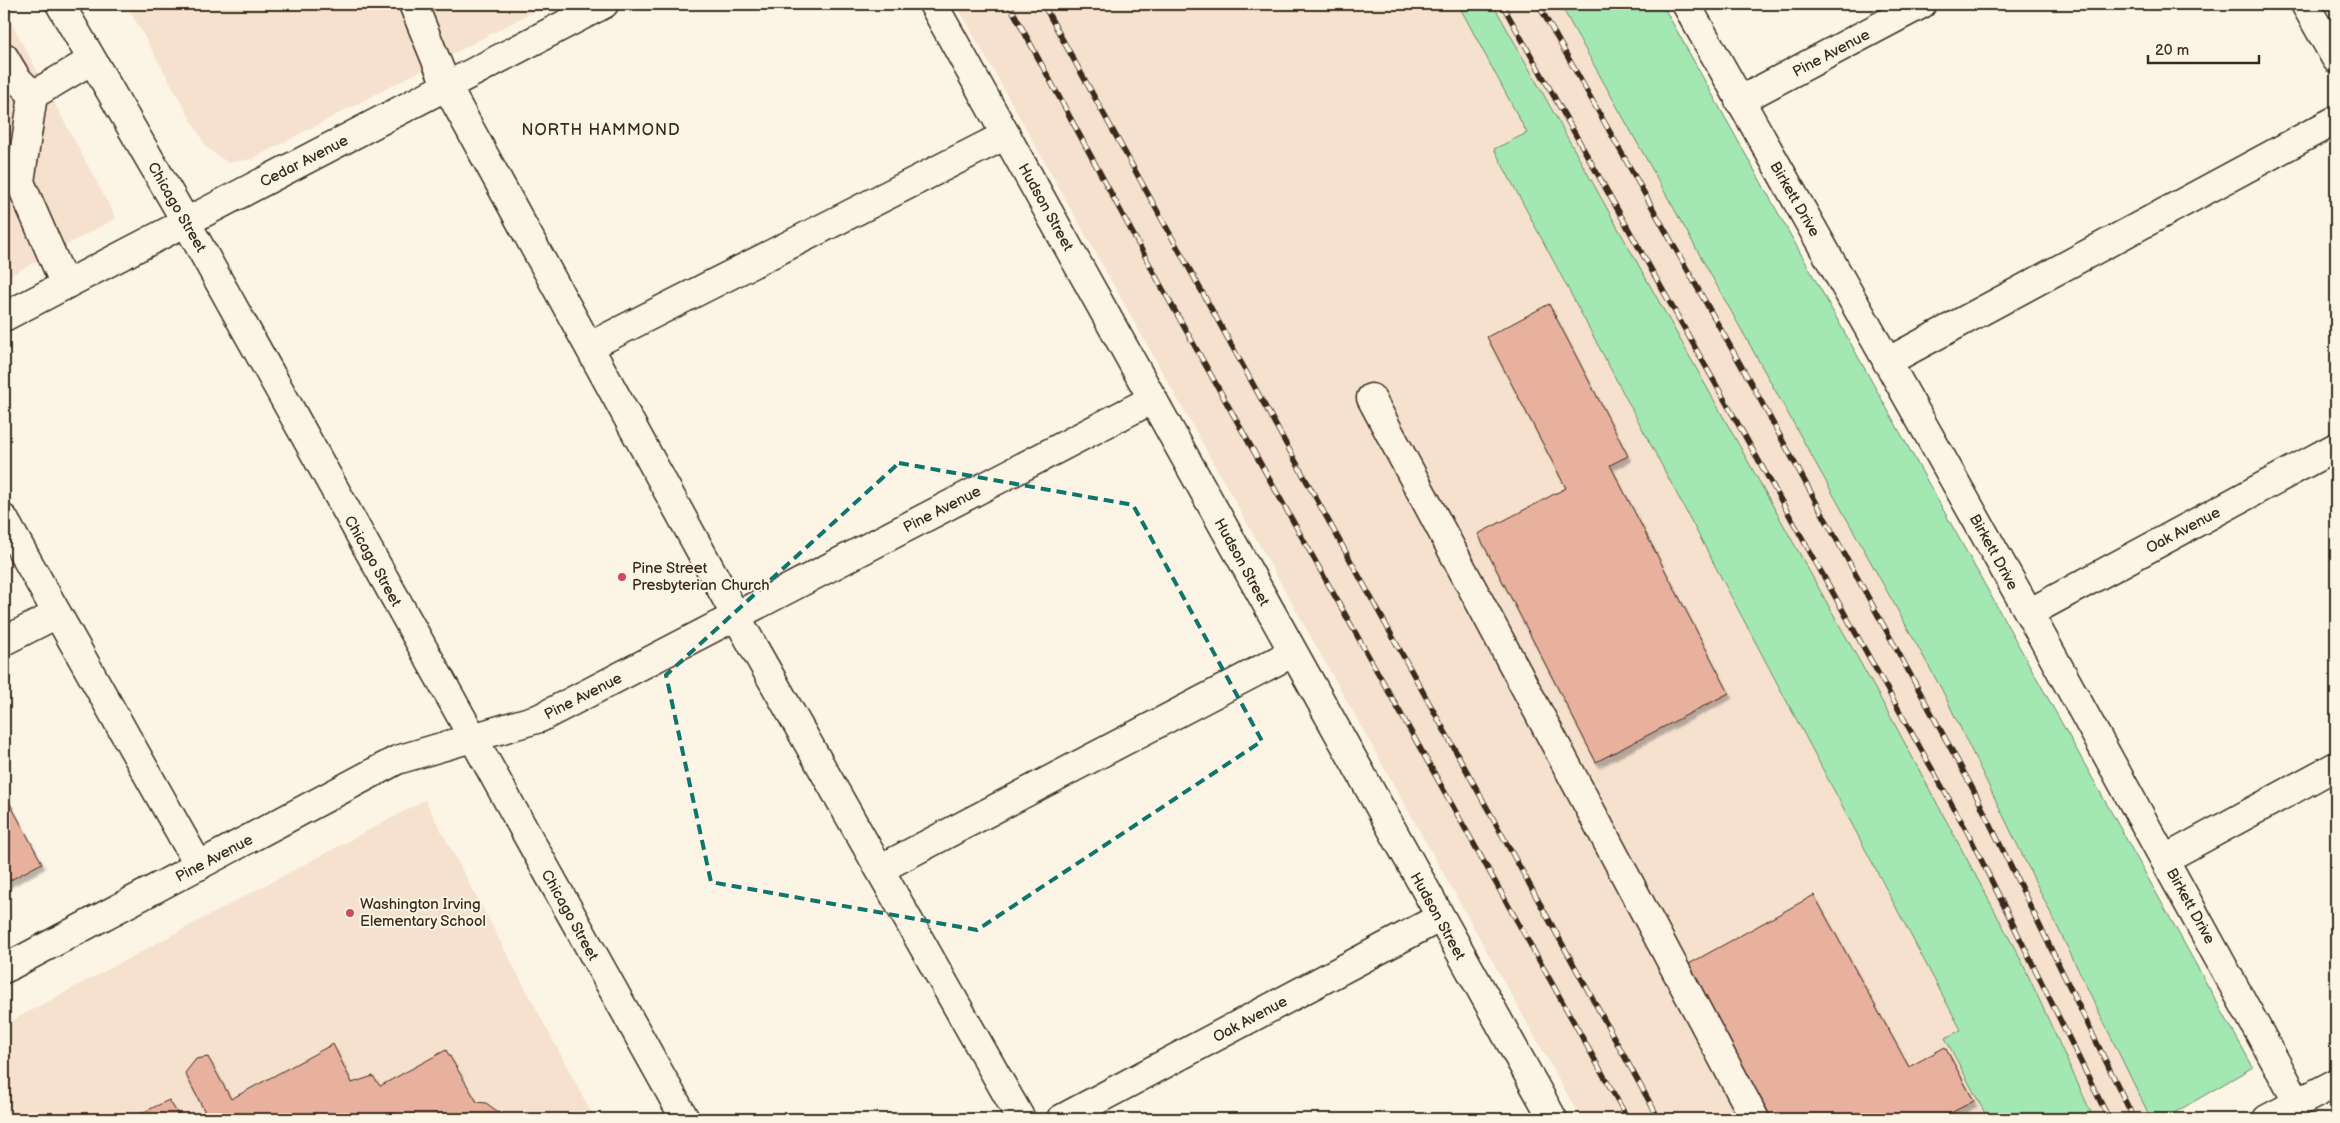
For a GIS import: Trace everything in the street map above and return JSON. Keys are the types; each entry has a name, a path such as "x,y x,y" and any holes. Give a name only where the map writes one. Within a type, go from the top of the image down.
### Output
{"street":[{"name":"Chicago Street","path":"60,4 186,222 471,738 685,1119"},
{"path":"413,4 447,87 736,616 1021,1119"},
{"name":"Cedar Avenue","path":"4,317 604,4"},
{"name":"Hudson Street","path":"933,4 1552,1119"},
{"name":"Birkett Drive","path":"1686,4 2029,613 2298,1103"},
{"name":"Pine Avenue","path":"1739,101 1922,4"},
{"path":"2305,4 2336,59"},
{"path":"4,57 17,79 33,95"},
{"path":"33,95 92,60"},
{"path":"33,95 20,182 65,285"},
{"path":"1887,362 2336,120"},
{"path":"590,346 1006,135"},
{"path":"1371,398 1755,1119"},
{"name":"Pine Avenue","path":"4,969 397,760 540,718 1153,399"},
{"name":"Oak Avenue","path":"2029,613 2336,447"},
{"path":"4,518 56,614 199,866"},
{"path":"4,642 56,614"},
{"path":"880,869 1292,653"},
{"path":"2165,860 2336,766"},
{"name":"Oak Avenue","path":"1062,1119 1439,918"},
{"path":"2267,1119 2336,1083"}],"highlighted area":[{"path":"899,463 1133,505 1262,741 977,930 711,882 666,675"}],"shaded area":[{"path":"126,4 548,4 252,159 228,163 207,148"},
{"path":"956,4 1458,4 1527,133 1494,150 1961,1030 1945,1039 1988,1119 1581,1119"},
{"path":"1493,4 1560,4 1942,690 2151,1119 2094,1119 2022,962 1894,723"},
{"path":"4,9 116,218 4,279"},
{"name":"Washington Irving Elementary School","path":"425,800 595,1119 4,1119 4,1025"}],"green space":[{"path":"1458,4 1493,4 1894,723 2022,962 2094,1119 1988,1119 1945,1038 1961,1030 1494,149 1527,133"},
{"path":"1560,4 1662,4 2253,1067 2169,1116 2161,1119 2151,1119 1942,690"}],"building":[{"path":"1549,304 1628,456 1610,465 1729,693 1596,762 1478,534 1566,488 1487,337"},
{"path":"4,793 42,863 5,883 4,881"},
{"path":"1814,895 1909,1067 1945,1047 1974,1101 1939,1119 1772,1119 1687,965"},
{"path":"333,1044 352,1083 373,1076 380,1086 446,1050 477,1102 486,1103 508,1119 193,1119 205,1112 185,1073 196,1059 208,1057 231,1099"},
{"path":"169,1100 181,1119 129,1119"}],"railway":[{"path":"1009,4 1160,284 1628,1119"},
{"path":"1043,4 1659,1119"},
{"path":"1502,4 1968,833 2109,1119"},
{"path":"1538,4 1756,392 1974,791 2134,1119"}],"place":[{"name":"Pine Street Presbyterian Church","path":"622,577"},
{"name":"Washington Irving Elementary School","path":"350,913"}],"district":[{"name":"NORTH HAMMOND","path":"601,129"}]}
